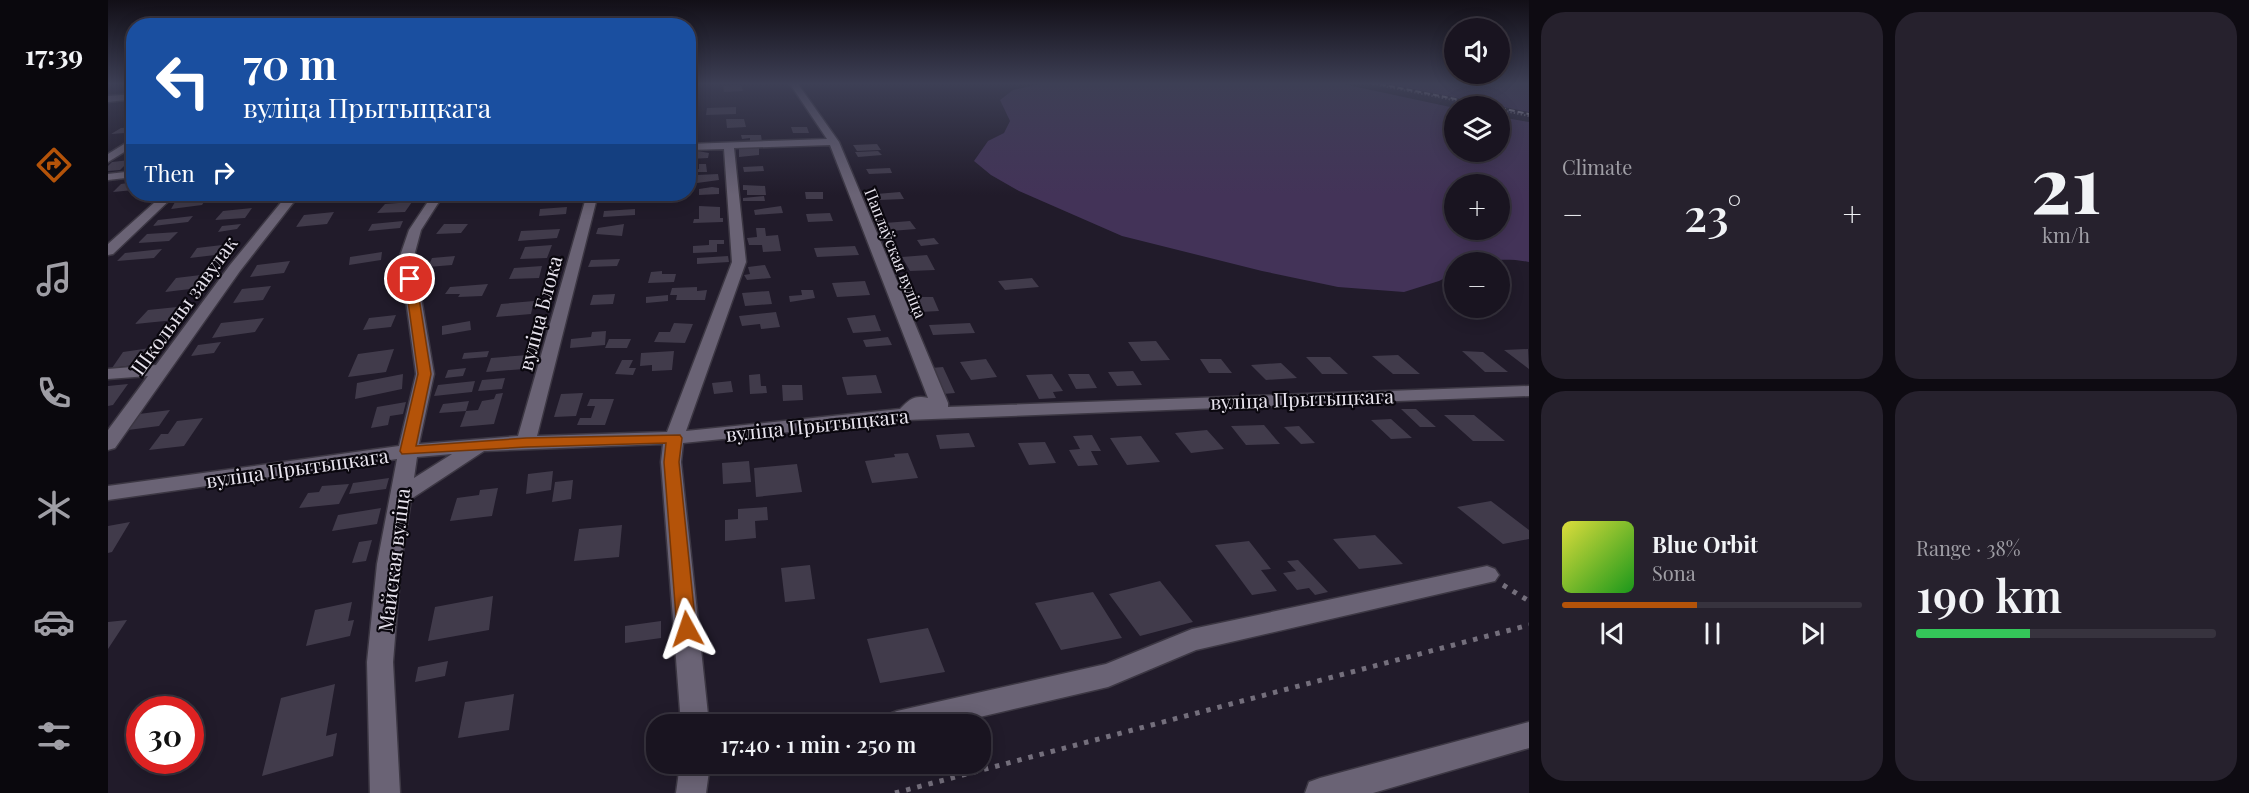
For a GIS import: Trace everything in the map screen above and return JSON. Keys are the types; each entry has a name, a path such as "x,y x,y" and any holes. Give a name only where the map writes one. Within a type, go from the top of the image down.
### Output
{"street":[{"name":"Паплаўская вуліца","path":"820,121 834,142 939,403 939,406 918,401 906,414"},
{"path":"696,147 834,142"},
{"path":"108,159 126,147"},
{"path":"694,714 671,462 674,438 739,262 729,147"},
{"path":"108,177 126,175"},
{"path":"108,251 162,201"},
{"name":"Школьны завулак","path":"108,444 235,268 288,201"},
{"name":"Майская вуліца","path":"385,793 380,662 388,564 408,451 425,374 407,256 415,230 434,201"},
{"name":"вуліца Блока","path":"526,442 590,201"},
{"path":"108,374 161,370"},
{"name":"вуліца Прытыцкага","path":"108,493 408,451 526,442 674,438 906,414 1529,391"},
{"path":"400,496 480,446"},
{"path":"940,714 1108,675 1192,640 1487,575"},
{"path":"1320,793 1529,735"},
{"path":"691,793 694,774"}],"path":[{"path":"1487,575 1529,602"},
{"path":"895,793 1529,625"}],"shaded area":[{"path":"1010,121 1444,121 1444,162 1510,162 1510,121 1529,122 1529,262 1510,260 1510,252 1444,252 1444,278 1404,292 1338,287 1262,271 1122,236 1019,191 991,175 974,161 988,141 1004,133"}],"building":[{"path":"726,121 745,121 746,127 727,128"},
{"path":"791,127 807,127 809,133 793,133"},
{"path":"126,128 126,132 111,134"},
{"path":"741,135 761,135 762,142 750,142 750,138 742,139"},
{"path":"877,144 881,150 857,151 853,145"},
{"path":"739,148 759,148 759,155 739,157"},
{"path":"696,151 709,153 708,158 696,159"},
{"path":"878,151 882,155 858,157 855,152"},
{"path":"126,160 126,164 120,170 108,171 108,166 112,162"},
{"path":"699,164 706,164 707,172 696,172 696,169 699,169"},
{"path":"763,166 764,171 744,172 743,167"},
{"path":"890,168 892,173 869,174 866,169"},
{"path":"718,174 719,180 697,183 697,175"},
{"path":"126,183 126,191 113,192 121,184"},
{"path":"743,185 765,186 766,195 747,195 747,190 743,190"},
{"path":"719,188 719,194 699,195 699,189"},
{"path":"805,192 823,192 823,199 806,199"},
{"path":"900,192 904,199 879,200 876,194"},
{"path":"764,196 765,201 743,201 743,198"},
{"path":"205,201 202,205 171,209 175,202"},
{"path":"412,202 405,212 377,213 385,204"},
{"path":"699,206 720,207 720,218 723,218 723,222 693,223 694,219 699,219"},
{"path":"781,206 783,213 755,215 754,210"},
{"path":"567,207 566,214 539,216 540,209"},
{"path":"252,208 245,218 215,220 223,211"},
{"path":"635,209 635,215 603,217 604,211"},
{"path":"334,212 327,224 296,227 304,215"},
{"path":"830,213 833,221 808,222 806,214"},
{"path":"193,216 188,222 153,226 158,220"},
{"path":"403,221 400,228 368,231 372,224"},
{"path":"910,221 916,229 891,231 885,223"},
{"path":"241,224 237,229 218,232 222,226"},
{"path":"444,224 468,224 461,233 436,234"},
{"path":"624,224 622,236 596,234 598,228"},
{"path":"756,228 765,228 766,236 778,235 781,251 763,252 762,245 749,245 747,238 757,237"},
{"path":"560,229 557,238 518,241 521,231"},
{"path":"178,232 169,241 138,243 147,234"},
{"path":"934,238 939,244 921,246 917,240"},
{"path":"709,240 724,240 724,244 717,244 717,252 693,253 693,246 709,245"},
{"path":"222,245 215,255 190,258 197,248"},
{"path":"552,245 547,258 520,259 525,247"},
{"path":"855,246 859,255 817,257 814,248"},
{"path":"162,249 154,258 117,261 125,253"},
{"path":"382,252 381,260 349,265 350,257"},
{"path":"927,255 935,270 910,271 902,257"},
{"path":"455,256 452,265 428,267 432,258"},
{"path":"728,256 729,262 697,264 697,258"},
{"path":"620,259 617,266 588,267 591,260"},
{"path":"290,261 284,273 250,277 257,265"},
{"path":"765,265 771,278 747,280 744,275 750,274 748,267"},
{"path":"542,266 539,278 509,279 514,268"},
{"path":"662,271 662,274 676,274 674,282 648,283 651,272"},
{"path":"209,274 199,288 165,292 176,278"},
{"path":"1032,278 1039,287 1005,290 998,281"},
{"path":"865,281 870,295 837,297 832,283"},
{"path":"488,284 482,296 458,297 460,294 445,294 450,287"},
{"path":"271,286 263,300 233,303 242,289"},
{"path":"697,287 697,291 707,290 705,300 676,300 677,295 670,295 672,288"},
{"path":"801,290 813,290 815,298 790,302 789,296 802,295"},
{"path":"769,291 772,304 745,306 742,293"},
{"path":"615,294 613,304 590,305 593,295"},
{"path":"668,295 668,301 646,303 646,297"},
{"path":"915,297 933,297 939,311 920,312"},
{"path":"534,301 531,314 496,317 501,304"},
{"path":"187,306 175,320 135,324 148,310"},
{"path":"776,312 780,327 761,329 760,324 742,326 739,316"},
{"path":"396,315 391,327 363,330 369,318"},
{"path":"875,315 881,331 853,333 847,318"},
{"path":"264,318 255,332 212,338 221,323"},
{"path":"470,321 471,330 442,335 442,326"},
{"path":"674,323 693,324 685,343 654,342 659,332 670,332"},
{"path":"970,323 975,333 933,335 929,325"},
{"path":"606,331 605,345 570,348 571,339 591,337 592,332"},
{"path":"888,337 892,345 866,347 863,340"},
{"path":"609,339 631,339 627,348 605,348"},
{"path":"1156,341 1170,360 1141,361 1128,342"},
{"path":"221,342 214,353 191,356 198,345"},
{"path":"157,347 148,363 112,368 123,352"},
{"path":"394,349 386,372 348,377 358,354"},
{"path":"1528,349 1529,369 1504,350"},
{"path":"489,351 487,357 462,359 464,353"},
{"path":"674,351 672,370 652,371 652,365 640,366 641,353"},
{"path":"1462,351 1483,352 1508,372 1485,372"},
{"path":"528,355 524,369 486,372 491,358"},
{"path":"1398,355 1420,374 1393,374 1372,356"},
{"path":"1306,357 1330,357 1348,374 1322,374"},
{"path":"986,359 997,377 971,380 960,362"},
{"path":"1200,359 1221,359 1232,373 1209,373"},
{"path":"622,360 633,360 629,368 636,368 633,375 615,374"},
{"path":"1281,363 1297,378 1266,380 1251,365"},
{"path":"943,367 955,393 943,394 931,368"},
{"path":"466,368 463,376 445,378 448,370"},
{"path":"1133,371 1142,385 1117,386 1108,372"},
{"path":"403,374 402,389 355,399 357,383"},
{"path":"760,374 761,386 766,386 767,393 750,394 749,375"},
{"path":"1052,374 1063,391 1053,392 1056,398 1039,399 1026,375"},
{"path":"1068,374 1089,374 1097,388 1076,389"},
{"path":"876,375 882,393 847,395 842,377"},
{"path":"505,378 502,389 478,391 482,380"},
{"path":"475,381 472,392 434,396 438,385"},
{"path":"731,381 733,392 714,394 712,383"},
{"path":"128,384 113,405 108,406 108,386"},
{"path":"782,385 802,385 803,400 783,401"},
{"path":"503,393 494,424 460,427 466,411 478,410 482,401 494,399 496,394"},
{"path":"583,393 576,416 554,417 561,394"},
{"path":"590,399 614,399 605,425 577,425 580,418 591,418 595,406 587,406"},
{"path":"469,401 466,411 439,413 443,404"},
{"path":"406,402 403,414 390,416 388,425 371,428 377,407"},
{"path":"1401,409 1416,409 1436,427 1420,427"},
{"path":"170,410 159,426 128,430 139,414"},
{"path":"1444,415 1474,415 1505,441 1473,441"},
{"path":"203,418 184,446 149,450 161,434 168,434 177,421"},
{"path":"1391,419 1412,438 1391,439 1371,420"},
{"path":"1264,425 1280,444 1246,445 1231,426"},
{"path":"1299,426 1315,443 1301,444 1284,427"},
{"path":"1207,430 1224,449 1191,453 1175,433"},
{"path":"969,433 975,447 940,449 936,435"},
{"path":"1092,435 1101,451 1091,451 1098,465 1078,466 1069,450 1080,449 1073,436"},
{"path":"1141,436 1160,462 1127,465 1110,438"},
{"path":"1045,442 1056,463 1029,465 1018,443"},
{"path":"908,453 918,478 872,483 865,461"},
{"path":"749,461 751,482 723,484 722,463"},
{"path":"797,464 802,492 756,497 754,468"},
{"path":"553,471 551,490 526,494 528,474"},
{"path":"389,478 386,489 349,494 353,483"},
{"path":"573,480 571,499 552,502 555,482"},
{"path":"349,484 339,504 299,508 308,493 319,492 322,486"},
{"path":"498,488 492,516 450,521 457,498 479,495 480,490"},
{"path":"1491,501 1529,530 1529,539 1503,544 1457,507"},
{"path":"767,507 768,520 755,521 756,538 725,541 725,520 738,519 738,509"},
{"path":"381,508 377,524 332,531 338,515"},
{"path":"130,522 112,552 108,553 108,526"},
{"path":"622,525 619,557 574,561 579,529"},
{"path":"1375,535 1403,564 1359,569 1333,539"},
{"path":"372,540 366,561 352,563 359,542"},
{"path":"1249,541 1271,569 1261,570 1277,591 1252,595 1215,545"},
{"path":"1298,560 1328,592 1315,595 1309,588 1297,590 1283,573 1296,571 1287,561"},
{"path":"810,565 815,599 785,602 781,568"},
{"path":"1160,581 1193,622 1140,636 1109,594"},
{"path":"1093,592 1122,638 1061,650 1035,603"},
{"path":"493,596 489,630 428,641 435,607"},
{"path":"352,602 348,621 354,620 350,636 306,646 315,610"},
{"path":"127,620 108,649 108,622"},
{"path":"661,621 661,638 625,643 625,626"},
{"path":"928,628 945,672 880,683 867,639"},
{"path":"448,661 445,676 415,682 418,667"},
{"path":"335,684 326,736 337,733 333,756 262,776 281,698"},
{"path":"514,694 509,730 458,738 465,702"}],"route":[{"path":"410,279 425,374 408,451 526,442 674,438 671,462 687,629"}]}
